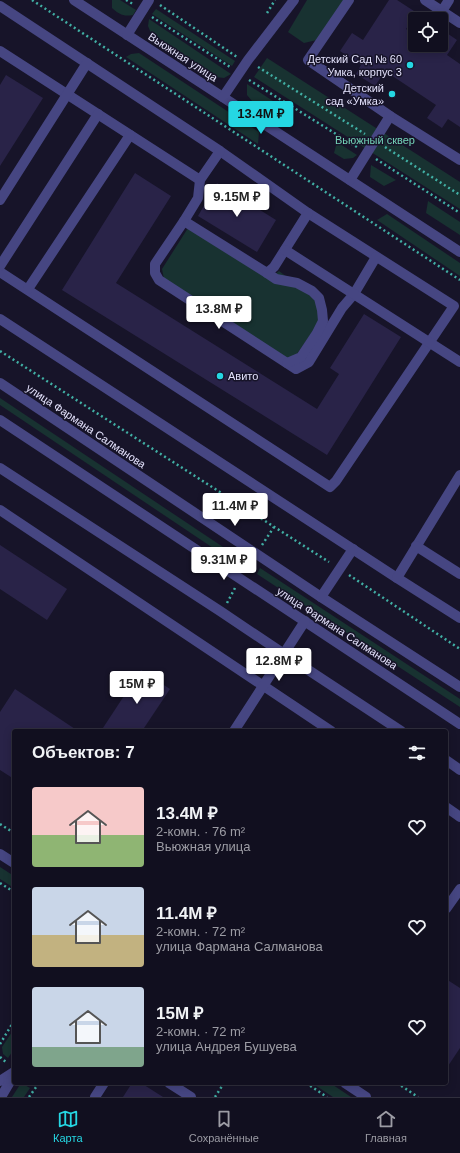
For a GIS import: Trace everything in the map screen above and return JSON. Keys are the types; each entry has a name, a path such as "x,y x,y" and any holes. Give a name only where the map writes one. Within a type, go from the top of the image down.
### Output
{"street":[{"name":"Вьюжная улица","path":"74,0 460,252"},
{"path":"127,35 149,0"},
{"path":"223,98 248,60 294,0"},
{"path":"349,0 308,60 390,116 460,160"},
{"path":"425,0 460,23"},
{"path":"442,11 449,0"},
{"path":"0,6 220,151 308,213 454,306 336,482 330,486 0,272"},
{"path":"0,50 67,95 200,180"},
{"path":"0,200 87,63"},
{"path":"0,266 98,114"},
{"path":"350,180 390,116"},
{"path":"28,290 130,135"},
{"path":"220,151 200,180 198,198 156,264 155,273 159,280 296,369 309,362 342,308 354,294 376,257"},
{"path":"267,273 274,267 308,213"},
{"path":"184,221 276,279 297,283 312,291 319,298 323,321 301,357 287,363"},
{"path":"285,250 460,362"},
{"path":"0,319 460,618"},
{"name":"улица Фармана Салманова","path":"0,383 321,597 460,687"},
{"name":"улица Фармана Салманова","path":"0,420 460,724"},
{"path":"0,468 398,729"},
{"path":"397,578 460,475"},
{"path":"0,510 329,729"},
{"path":"416,546 460,574"},
{"path":"321,597 353,549"},
{"path":"235,729 304,621"},
{"path":"448,761 460,770"},
{"path":"448,809 460,817"},
{"path":"0,854 12,862"},
{"path":"448,906 460,889"},
{"path":"0,1081 12,1073"},
{"path":"1,1097 12,1078"},
{"path":"95,1097 103,1085"},
{"path":"172,1085 191,1097"},
{"path":"348,1085 366,1097"}],"path":[{"path":"32,0 460,280"},
{"path":"126,0 239,74 367,153 460,213"},
{"path":"160,4 237,57 248,60 460,195"},
{"path":"0,351 339,569 460,649"},
{"path":"0,824 12,832"},
{"path":"0,883 12,891"},
{"path":"0,1044 12,1025"},
{"path":"29,1097 37,1085"},
{"path":"215,1097 223,1085"},
{"path":"309,1085 327,1097"},
{"path":"400,1085 418,1097"}],"green space":[{"path":"112,0 120,0 136,10 133,15 126,16 121,14 112,8"},
{"path":"307,0 344,0 317,40 304,43 288,32"},
{"path":"156,9 235,61 232,66 152,14"},
{"path":"149,19 231,74 224,78 216,77 151,33 148,26"},
{"path":"139,53 259,132 258,144 126,57 131,54"},
{"name":"Вьюжный сквер","path":"267,58 460,182 460,209 254,77"},
{"path":"247,84 276,103 265,109 252,101 247,95"},
{"path":"337,142 357,155 353,158 344,159 334,153"},
{"path":"371,165 396,180 384,186 370,177"},
{"path":"428,201 460,222 460,235 426,213"},
{"path":"387,214 460,263 460,276 377,220"},
{"path":"188,228 269,279 279,271 315,298 320,321 294,358 286,360 164,279 162,269"},
{"path":"0,398 238,557 234,562 0,405"},
{"path":"260,568 460,699 460,707 257,574"},
{"path":"0,867 12,875 12,887 0,879"},
{"path":"12,1032 12,1052 8,1058 3,1054 2,1047"},
{"path":"20,1085 25,1085 30,1088 24,1097 12,1097"},
{"path":"315,1085 333,1085 351,1097 333,1097"}],"building":[{"name":"Детский Сад № 60 Умка, корпус 3","path":"389,0 397,0 415,12 408,12 408,26 406,29 408,30 408,52 448,52 448,34 457,40 447,55 460,64 460,127 448,119 442,128 427,118 436,105 385,71 375,86 356,74 361,65 340,51 352,33 363,40"},
{"path":"6,75 43,98 0,166 0,85"},
{"path":"135,173 171,196 116,283 317,409 339,374 330,368 364,314 401,337 327,455 62,290"},
{"path":"217,183 276,220 257,252 198,216"},
{"path":"0,545 67,589 47,620 0,589"},
{"path":"141,670 170,689 143,729 102,729"},
{"path":"15,689 75,729 12,729 12,778 0,770 0,712"},
{"path":"448,980 460,988 460,1048 448,1066"},
{"path":"131,1085 144,1085 163,1097 123,1097"}],"place":[{"name":"Детский Сад № 60 Умка, корпус 3","path":"410,65"},
{"name":"Детский сад «Умка»","path":"392,94"},
{"name":"Авито","path":"220,376"}]}
